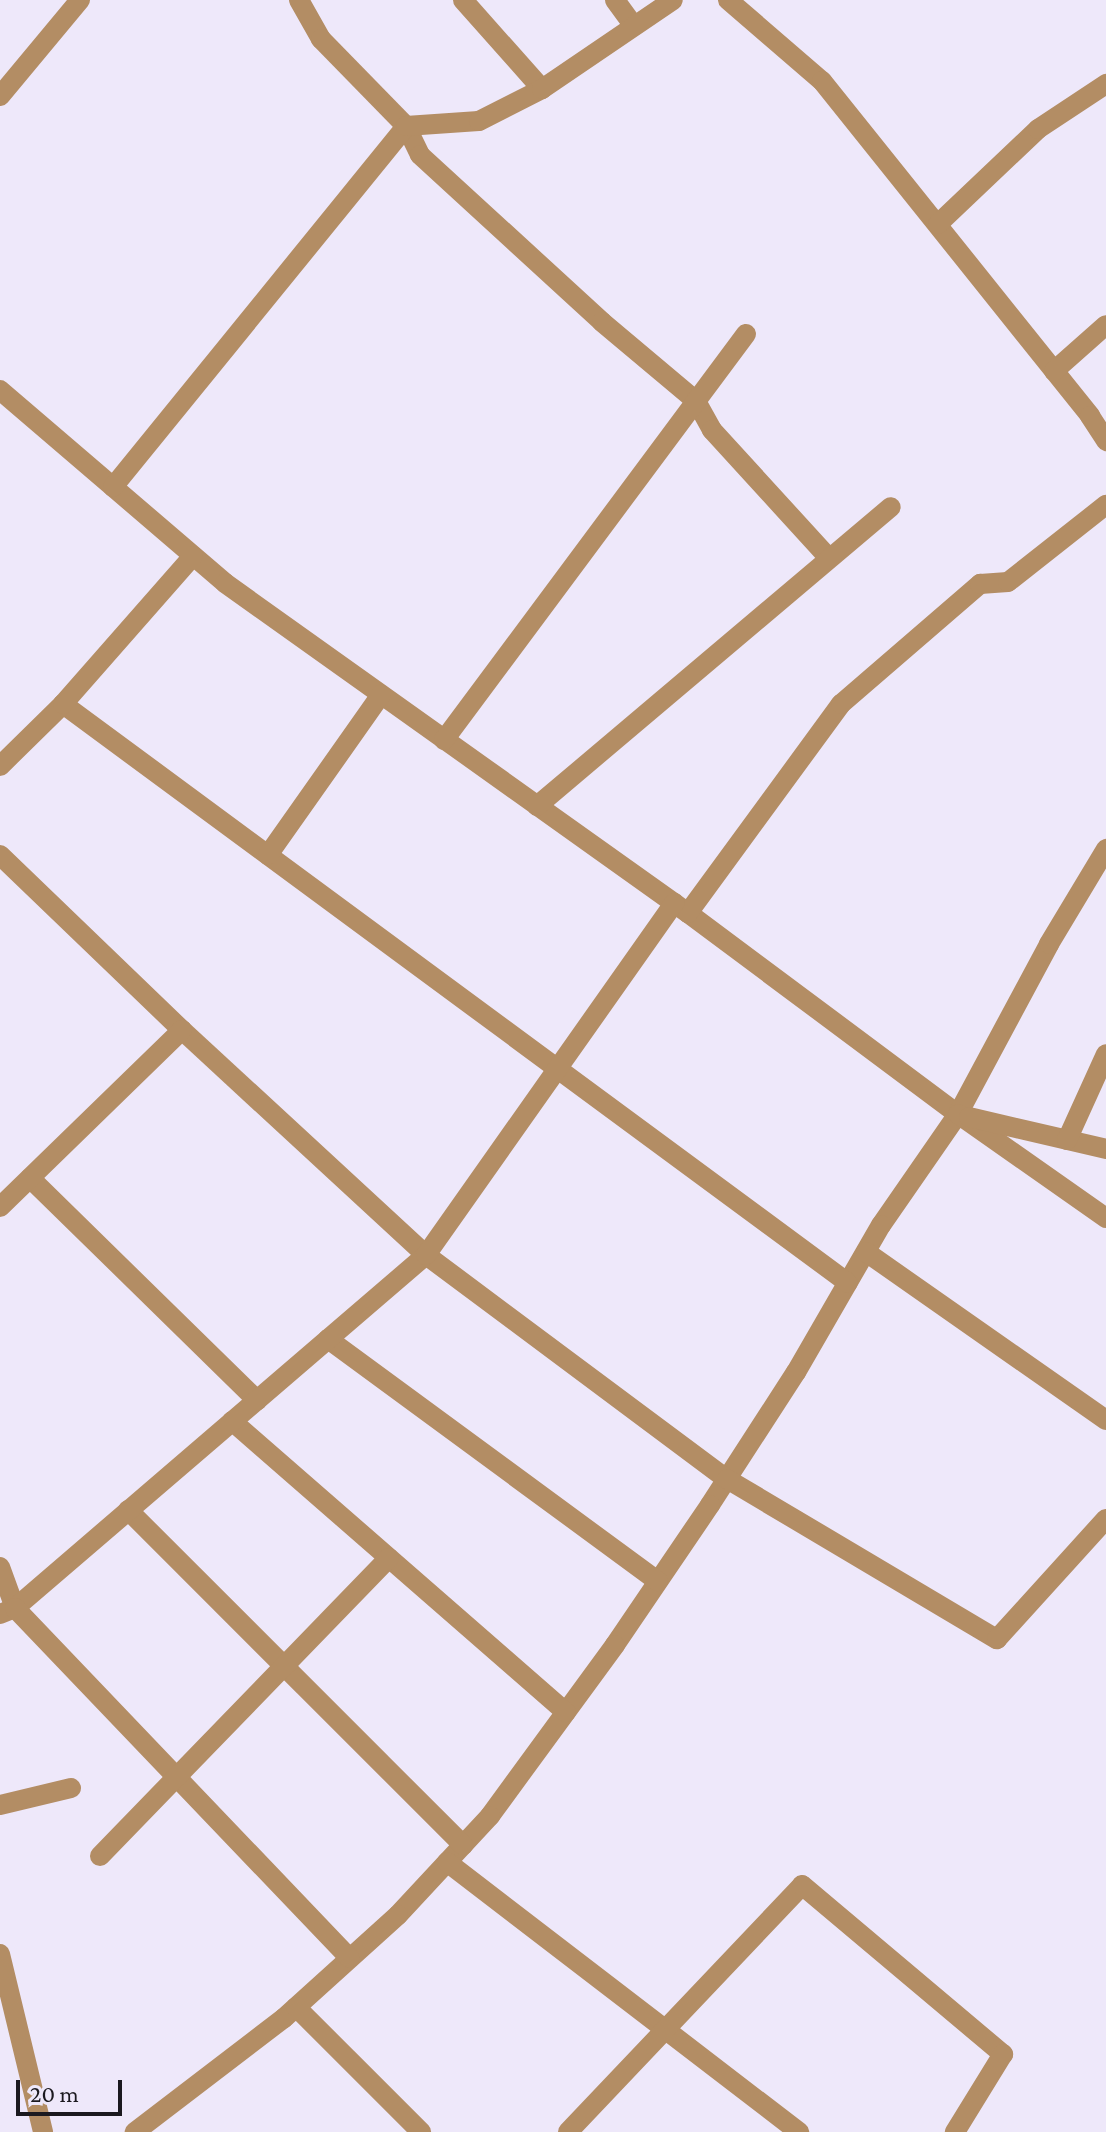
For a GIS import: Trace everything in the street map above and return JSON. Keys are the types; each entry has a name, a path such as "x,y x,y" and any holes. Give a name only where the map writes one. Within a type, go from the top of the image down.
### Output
{"street":[{"path":"0,96 80,0"},
{"path":"299,0 321,39 406,126 420,155 602,322 696,401 712,430 829,558"},
{"path":"463,0 542,89"},
{"path":"615,0 634,26"},
{"path":"113,487 406,126 479,121 542,89 673,0"},
{"path":"728,0 822,81 1054,371 1106,441"},
{"path":"938,224 1038,129 1106,84"},
{"path":"1054,371 1106,325"},
{"path":"444,740 746,334"},
{"path":"0,390 193,556 381,695 681,908 958,1114 1106,1218"},
{"path":"8,1611 426,1255 557,1069 841,704 980,584 1008,582 1106,505"},
{"path":"537,806 891,507"},
{"path":"0,766 63,704 193,556"},
{"path":"268,855 381,695"},
{"path":"63,704 848,1283"},
{"path":"135,2132 296,2007 398,1915 490,1816 727,1479 866,1252 958,1114 1049,944 1106,849"},
{"path":"0,855 182,1030 426,1255 727,1479 997,1639 1106,1519"},
{"path":"0,1207 182,1030"},
{"path":"1067,1140 1106,1054"},
{"path":"958,1114 1106,1149"},
{"path":"30,1178 257,1400"},
{"path":"866,1252 1106,1420"},
{"path":"328,1339 658,1581"},
{"path":"232,1421 566,1712"},
{"path":"128,1510 463,1845"},
{"path":"100,1856 389,1558"},
{"path":"0,1567 8,1611 177,1776 350,1958"},
{"path":"0,1805 71,1788"},
{"path":"447,1862 799,2132"},
{"path":"568,2132 668,2031 802,1885 1003,2054 955,2132"},
{"path":"0,1954 6,2005 43,2132"},
{"path":"296,2007 421,2132"}]}
